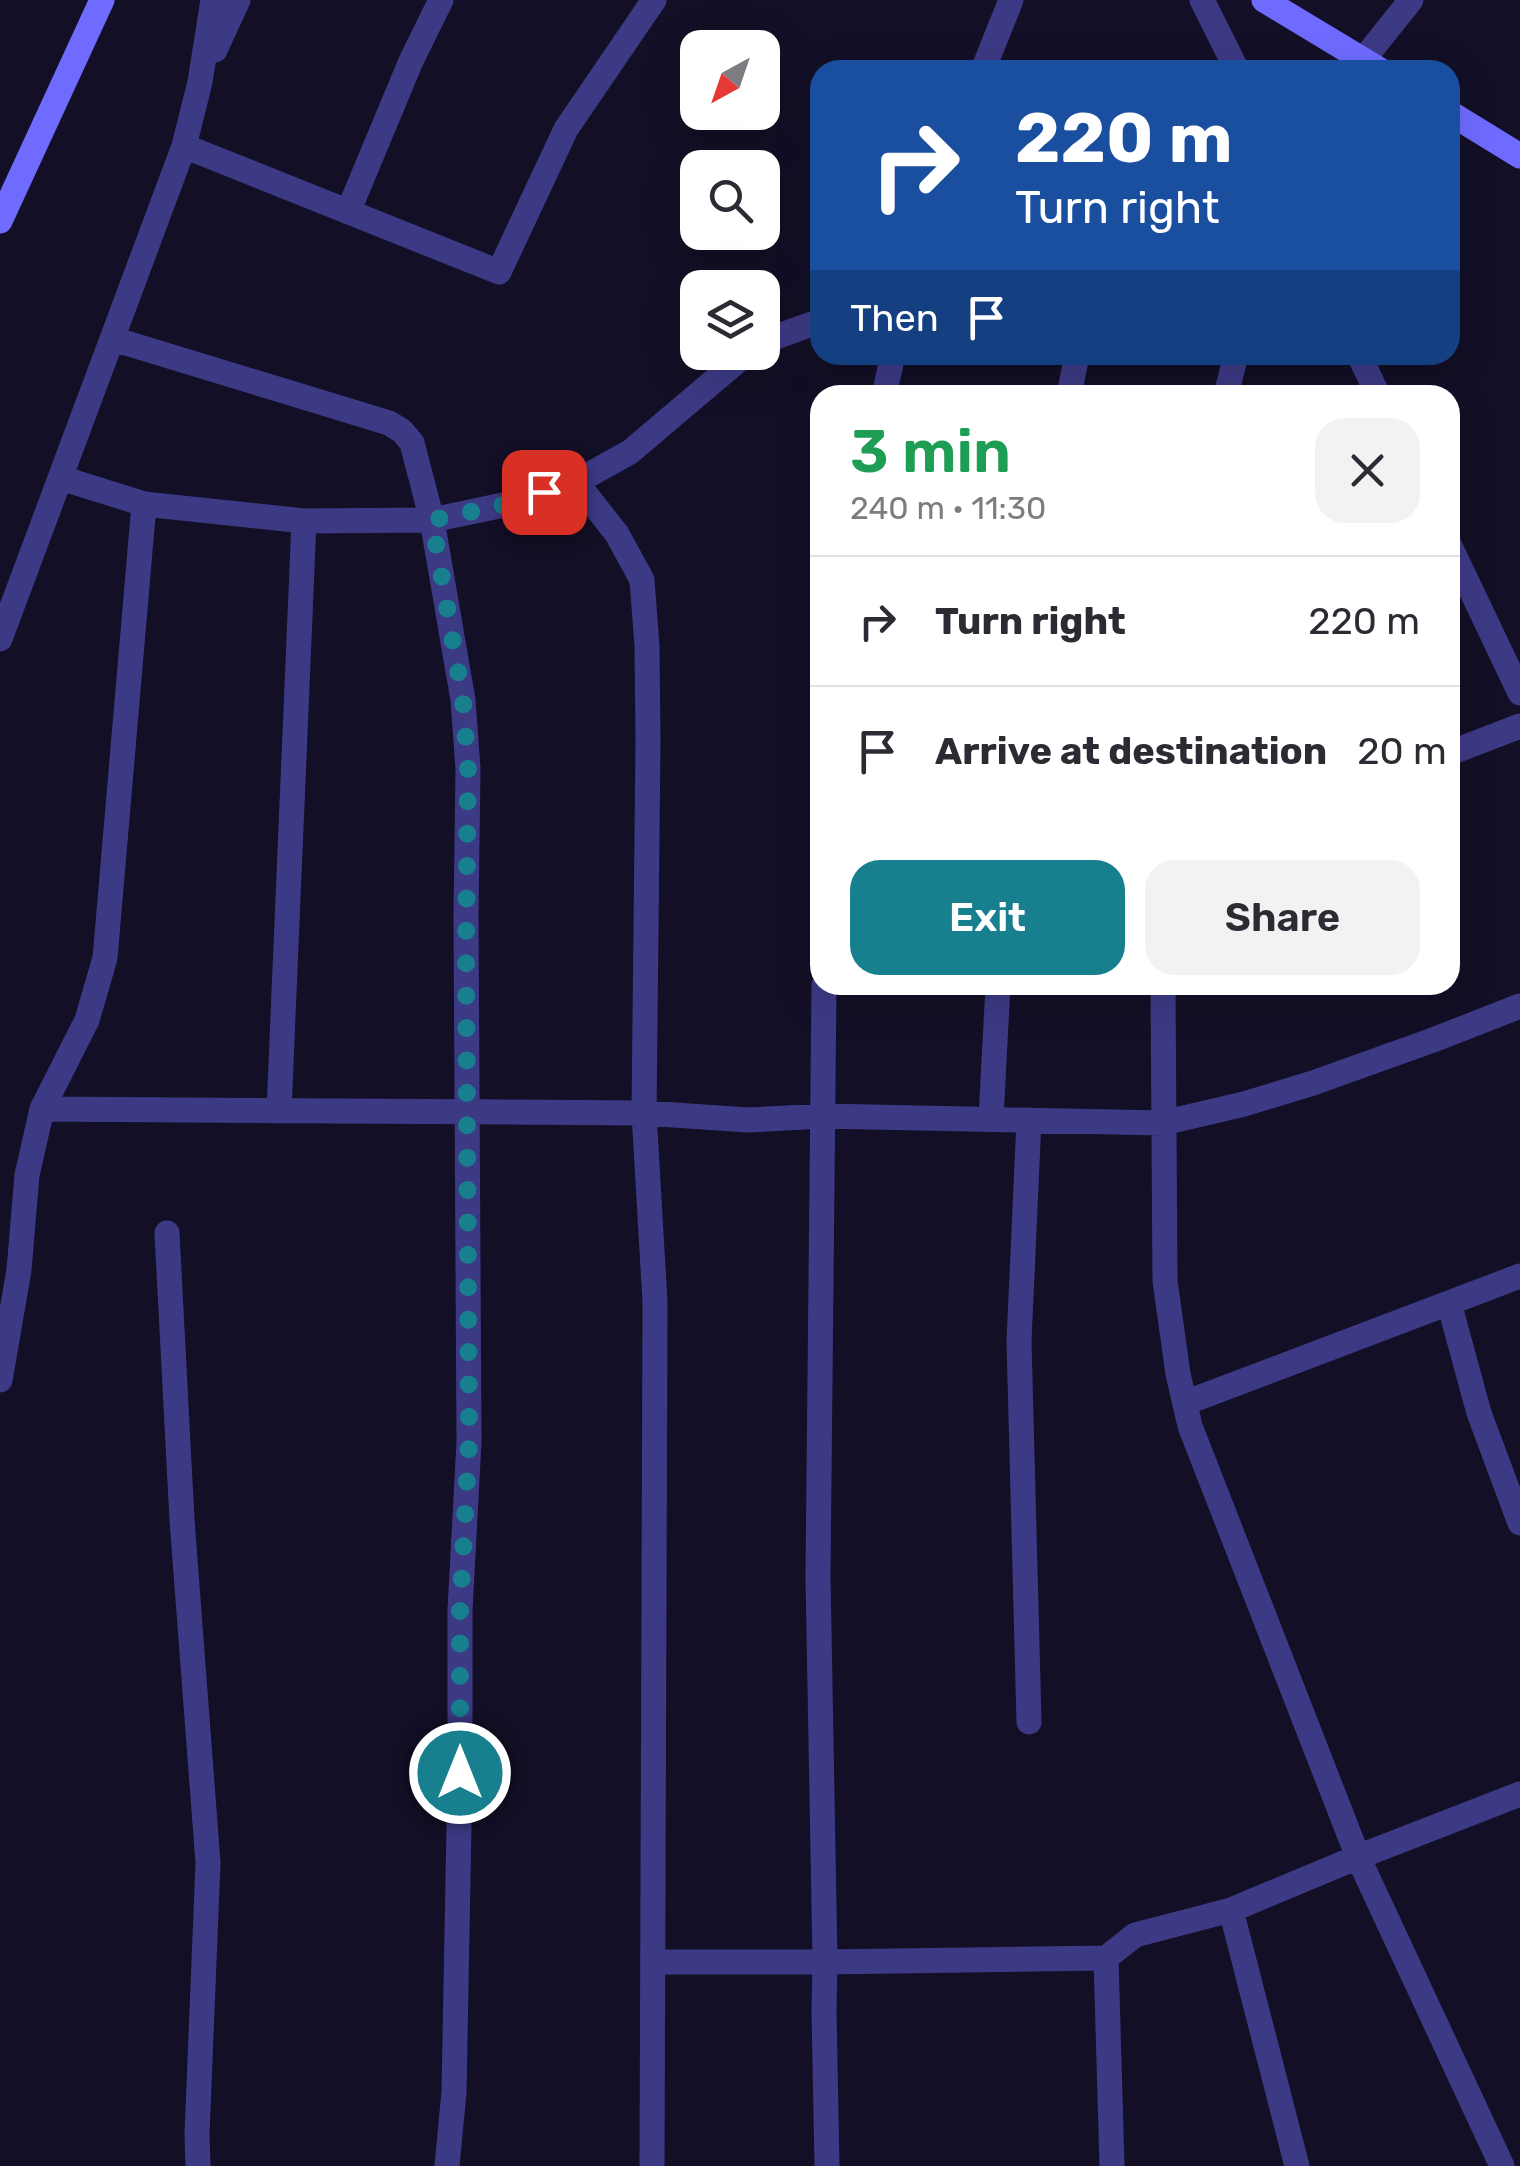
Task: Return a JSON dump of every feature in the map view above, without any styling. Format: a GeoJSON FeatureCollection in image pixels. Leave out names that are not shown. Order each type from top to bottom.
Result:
{"type":"FeatureCollection","features":[{"type":"Feature","properties":{"kind":"main road"},"geometry":{"type":"LineString","coordinates":[[0,222],[102,0]]}},
{"type":"Feature","properties":{"kind":"main road"},"geometry":{"type":"LineString","coordinates":[[1264,0],[1363,60]]}},
{"type":"Feature","properties":{"kind":"main road"},"geometry":{"type":"LineString","coordinates":[[1460,119],[1520,156]]}},
{"type":"Feature","properties":{"kind":"street"},"geometry":{"type":"LineString","coordinates":[[0,639],[184,146],[200,82],[213,0]]}},
{"type":"Feature","properties":{"kind":"street"},"geometry":{"type":"LineString","coordinates":[[200,82],[238,0]]}},
{"type":"Feature","properties":{"kind":"street"},"geometry":{"type":"LineString","coordinates":[[348,212],[411,60],[441,0]]}},
{"type":"Feature","properties":{"kind":"street"},"geometry":{"type":"LineString","coordinates":[[184,146],[500,272],[566,130],[654,0]]}},
{"type":"Feature","properties":{"kind":"street"},"geometry":{"type":"LineString","coordinates":[[986,60],[1011,0]]}},
{"type":"Feature","properties":{"kind":"street"},"geometry":{"type":"LineString","coordinates":[[1202,0],[1232,60]]}},
{"type":"Feature","properties":{"kind":"street"},"geometry":{"type":"LineString","coordinates":[[1374,60],[1411,0]]}},
{"type":"Feature","properties":{"kind":"street"},"geometry":{"type":"LineString","coordinates":[[780,335],[810,325]]}},
{"type":"Feature","properties":{"kind":"street"},"geometry":{"type":"LineString","coordinates":[[113,339],[389,423],[412,443],[432,520],[463,700],[466,752],[469,1442],[460,1610],[454,2092],[448,2166]]}},
{"type":"Feature","properties":{"kind":"street"},"geometry":{"type":"LineString","coordinates":[[61,478],[144,504],[304,521],[432,520],[512,503],[576,482],[630,452],[727,370]]}},
{"type":"Feature","properties":{"kind":"street"},"geometry":{"type":"LineString","coordinates":[[576,482],[616,534],[642,580],[647,646],[644,1113],[655,1302],[652,2166]]}},
{"type":"Feature","properties":{"kind":"street"},"geometry":{"type":"LineString","coordinates":[[0,1380],[18,1270],[27,1175],[42,1109],[87,1020],[105,958],[144,504]]}},
{"type":"Feature","properties":{"kind":"street"},"geometry":{"type":"LineString","coordinates":[[279,1110],[304,521]]}},
{"type":"Feature","properties":{"kind":"street"},"geometry":{"type":"LineString","coordinates":[[1460,567],[1520,693]]}},
{"type":"Feature","properties":{"kind":"street"},"geometry":{"type":"LineString","coordinates":[[1460,749],[1520,726]]}},
{"type":"Feature","properties":{"kind":"street"},"geometry":{"type":"LineString","coordinates":[[824,995],[818,1576],[827,2166]]}},
{"type":"Feature","properties":{"kind":"street"},"geometry":{"type":"LineString","coordinates":[[991,1119],[997,995]]}},
{"type":"Feature","properties":{"kind":"street"},"geometry":{"type":"LineString","coordinates":[[1163,995],[1165,1280],[1185,1403],[1199,1451],[1358,1857],[1502,2166]]}},
{"type":"Feature","properties":{"kind":"street"},"geometry":{"type":"LineString","coordinates":[[42,1109],[644,1113],[748,1120],[822,1116],[1163,1124],[1313,1082],[1520,1006]]}},
{"type":"Feature","properties":{"kind":"street"},"geometry":{"type":"LineString","coordinates":[[1029,1120],[1019,1341],[1029,1722]]}},
{"type":"Feature","properties":{"kind":"street"},"geometry":{"type":"LineString","coordinates":[[167,1234],[208,1862],[198,2166]]}},
{"type":"Feature","properties":{"kind":"street"},"geometry":{"type":"LineString","coordinates":[[1185,1403],[1520,1276]]}},
{"type":"Feature","properties":{"kind":"street"},"geometry":{"type":"LineString","coordinates":[[1449,1302],[1479,1413],[1520,1523]]}},
{"type":"Feature","properties":{"kind":"street"},"geometry":{"type":"LineString","coordinates":[[653,1962],[1106,1958],[1134,1935],[1231,1910],[1520,1794]]}},
{"type":"Feature","properties":{"kind":"street"},"geometry":{"type":"LineString","coordinates":[[1231,1910],[1297,2166]]}},
{"type":"Feature","properties":{"kind":"street"},"geometry":{"type":"LineString","coordinates":[[1106,1958],[1112,2166]]}},
{"type":"Feature","properties":{"kind":"route"},"geometry":{"type":"LineString","coordinates":[[460,1773],[460,1610],[469,1442],[468,769],[463,700],[432,520],[544,492]]}}]}
